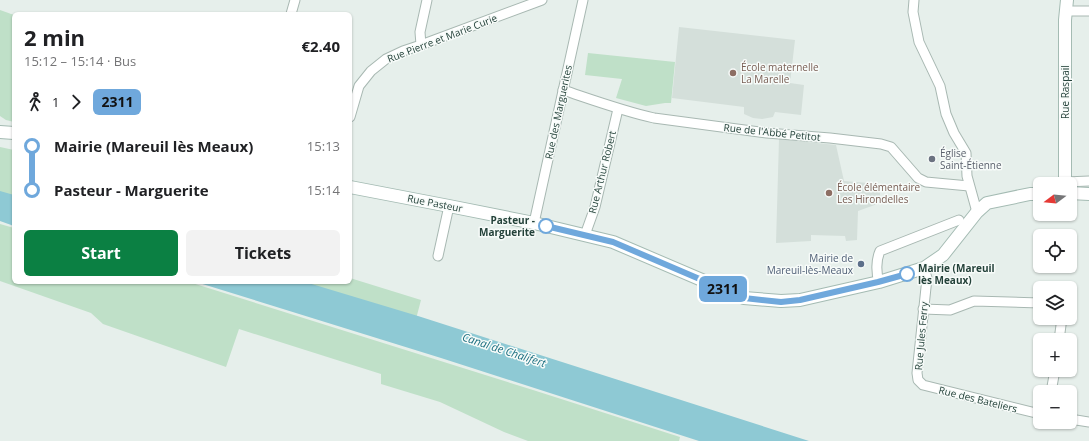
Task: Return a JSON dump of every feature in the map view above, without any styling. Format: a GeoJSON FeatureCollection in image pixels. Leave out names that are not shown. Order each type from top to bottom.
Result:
{"type":"FeatureCollection","features":[{"type":"Feature","properties":{"kind":"street"},"geometry":{"type":"LineString","coordinates":[[292,12],[295,0]]}},
{"type":"Feature","properties":{"kind":"street"},"geometry":{"type":"LineString","coordinates":[[421,45],[420,32],[427,0]]}},
{"type":"Feature","properties":{"kind":"street","name":"Rue Pierre et Marie Curie"},"geometry":{"type":"LineString","coordinates":[[353,98],[359,86],[370,71],[386,58],[542,0]]}},
{"type":"Feature","properties":{"kind":"street","name":"Rue des Marguerites"},"geometry":{"type":"LineString","coordinates":[[534,223],[583,0]]}},
{"type":"Feature","properties":{"kind":"street"},"geometry":{"type":"LineString","coordinates":[[914,0],[914,12],[919,42],[940,86],[946,114],[966,154],[967,176],[977,212],[987,204],[996,201],[1033,194]]}},
{"type":"Feature","properties":{"kind":"street"},"geometry":{"type":"LineString","coordinates":[[1066,5],[1089,12]]}},
{"type":"Feature","properties":{"kind":"street","name":"Rue Raspail"},"geometry":{"type":"LineString","coordinates":[[1066,5],[1067,177]]}},
{"type":"Feature","properties":{"kind":"street","name":"Rue de l'Abbé Petitot"},"geometry":{"type":"LineString","coordinates":[[563,90],[618,109],[672,121],[881,144],[891,147],[918,178],[926,182],[969,186]]}},
{"type":"Feature","properties":{"kind":"street","name":"Rue Arthur Robert"},"geometry":{"type":"LineString","coordinates":[[585,235],[594,207],[618,109]]}},
{"type":"Feature","properties":{"kind":"street"},"geometry":{"type":"LineString","coordinates":[[0,132],[12,133]]}},
{"type":"Feature","properties":{"kind":"street"},"geometry":{"type":"LineString","coordinates":[[1077,184],[1089,181]]}},
{"type":"Feature","properties":{"kind":"street","name":"Rue Pasteur"},"geometry":{"type":"LineString","coordinates":[[352,187],[534,223],[613,242],[744,298],[781,302],[800,300],[863,286],[924,268],[943,255],[977,212]]}},
{"type":"Feature","properties":{"kind":"street"},"geometry":{"type":"LineString","coordinates":[[1077,190],[1089,194]]}},
{"type":"Feature","properties":{"kind":"street"},"geometry":{"type":"LineString","coordinates":[[438,256],[449,206]]}},
{"type":"Feature","properties":{"kind":"street"},"geometry":{"type":"LineString","coordinates":[[878,282],[878,257],[880,251],[959,220]]}},
{"type":"Feature","properties":{"kind":"street","name":"Rue Jules Ferry"},"geometry":{"type":"LineString","coordinates":[[918,380],[917,372],[927,278],[924,268]]}},
{"type":"Feature","properties":{"kind":"street"},"geometry":{"type":"LineString","coordinates":[[924,309],[950,310],[974,301],[1033,303]]}},
{"type":"Feature","properties":{"kind":"street","name":"Rue des Bateliers"},"geometry":{"type":"LineString","coordinates":[[918,380],[923,385],[1033,412]]}},
{"type":"Feature","properties":{"kind":"street"},"geometry":{"type":"LineString","coordinates":[[1077,420],[1089,422]]}},
{"type":"Feature","properties":{"kind":"shaded area","name":"École maternelle La Marelle"},"geometry":{"type":"Polygon","coordinates":[[[679,27],[795,40],[790,83],[804,85],[801,115],[775,112],[773,117],[762,119],[753,118],[744,114],[744,107],[672,98],[679,27]]]}},
{"type":"Feature","properties":{"kind":"shaded area","name":"École élémentaire Les Hirondelles"},"geometry":{"type":"Polygon","coordinates":[[[779,139],[836,145],[844,181],[880,184],[880,203],[858,211],[857,240],[846,241],[845,236],[811,235],[811,241],[776,243],[779,139]]]}},
{"type":"Feature","properties":{"kind":"green space"},"geometry":{"type":"Polygon","coordinates":[[[0,10],[12,14],[12,122],[0,116],[0,10]]]}},
{"type":"Feature","properties":{"kind":"green space"},"geometry":{"type":"Polygon","coordinates":[[[588,53],[675,62],[671,103],[646,106],[616,98],[622,79],[585,75],[588,53]]]}},
{"type":"Feature","properties":{"kind":"green space"},"geometry":{"type":"Polygon","coordinates":[[[0,147],[12,150],[12,197],[0,194],[0,147]]]}},
{"type":"Feature","properties":{"kind":"green space"},"geometry":{"type":"Polygon","coordinates":[[[0,224],[12,227],[12,284],[195,284],[680,437],[679,441],[528,441],[504,432],[440,402],[381,384],[381,374],[239,329],[226,367],[103,324],[91,313],[0,281],[0,224]]]}},
{"type":"Feature","properties":{"kind":"green space"},"geometry":{"type":"Polygon","coordinates":[[[352,279],[421,300],[416,319],[300,284],[352,284],[352,279]]]}},
{"type":"Feature","properties":{"kind":"water"},"geometry":{"type":"Polygon","coordinates":[[[0,191],[12,194],[12,225],[0,221],[0,191]]]}},
{"type":"Feature","properties":{"kind":"water","name":"Canal de Chalifert"},"geometry":{"type":"Polygon","coordinates":[[[202,284],[312,284],[418,316],[809,441],[699,441],[441,358],[202,284]]]}},
{"type":"Feature","properties":{"kind":"bus line","name":"2311"},"geometry":{"type":"LineString","coordinates":[[546,226],[613,242],[744,298],[781,302],[800,300],[907,274]]}},
{"type":"Feature","properties":{"kind":"place","name":"École maternelle La Marelle"},"geometry":{"type":"Point","coordinates":[733,73]}},
{"type":"Feature","properties":{"kind":"place","name":"Église Saint-Étienne"},"geometry":{"type":"Point","coordinates":[932,159]}},
{"type":"Feature","properties":{"kind":"place","name":"École élémentaire Les Hirondelles"},"geometry":{"type":"Point","coordinates":[829,193]}},
{"type":"Feature","properties":{"kind":"place","name":"Pasteur - Marguerite"},"geometry":{"type":"Point","coordinates":[546,226]}},
{"type":"Feature","properties":{"kind":"place","name":"Mairie de Mareuil-lès-Meaux"},"geometry":{"type":"Point","coordinates":[861,264]}},
{"type":"Feature","properties":{"kind":"place","name":"Mairie (Mareuil lès Meaux)"},"geometry":{"type":"Point","coordinates":[907,274]}}]}
